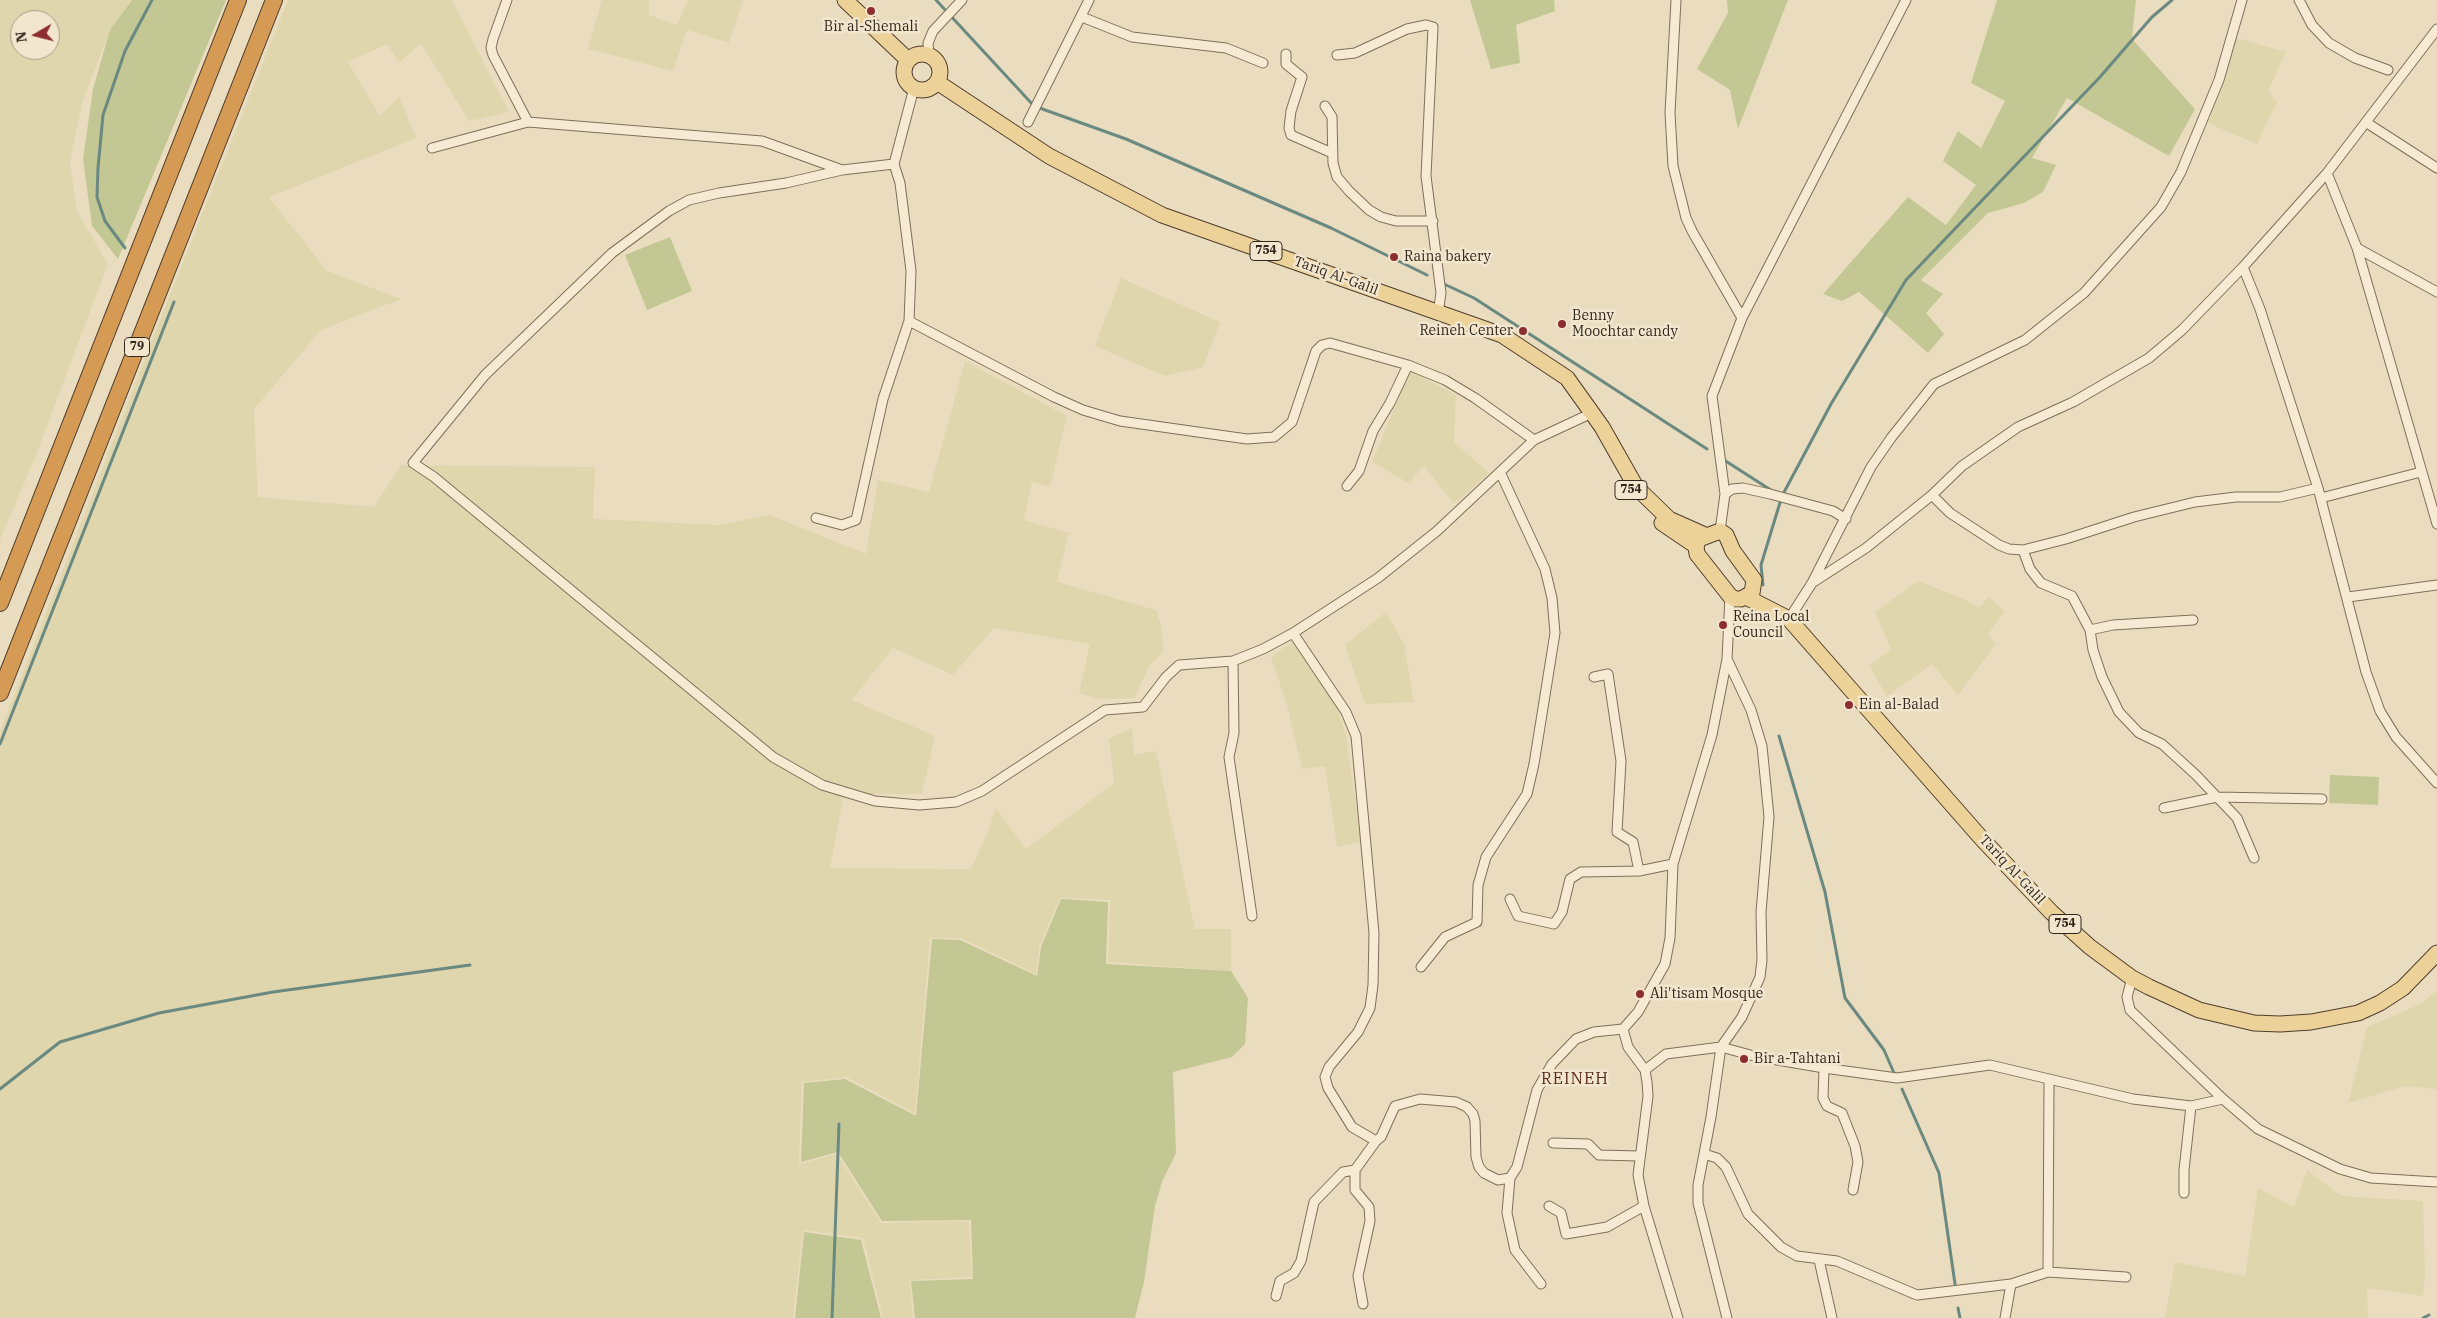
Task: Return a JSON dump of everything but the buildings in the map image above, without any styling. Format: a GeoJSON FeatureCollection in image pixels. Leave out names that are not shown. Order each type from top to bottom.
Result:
{"type":"FeatureCollection","features":[{"type":"Feature","properties":{"kind":"highway","name":"79"},"geometry":{"type":"LineString","coordinates":[[0,603],[238,0]]}},
{"type":"Feature","properties":{"kind":"highway","name":"79"},"geometry":{"type":"LineString","coordinates":[[0,694],[274,0]]}},
{"type":"Feature","properties":{"kind":"main road"},"geometry":{"type":"LineString","coordinates":[[845,0],[908,60]]}},
{"type":"Feature","properties":{"kind":"main road"},"geometry":{"type":"LineString","coordinates":[[920,54],[929,55],[936,60],[940,69],[937,82],[926,90],[914,88],[904,77],[904,68],[908,60],[920,54]]}},
{"type":"Feature","properties":{"kind":"main road","name":"Tariq Al-Galil"},"geometry":{"type":"LineString","coordinates":[[937,82],[1048,156],[1162,214],[1502,336],[1533,354],[1567,378],[1592,414],[1600,435],[1634,495],[1666,528],[1707,537],[1726,535],[1754,583],[1982,839],[2045,905],[2090,946],[2132,978],[2170,998],[2199,1010],[2254,1023],[2304,1023],[2336,1018],[2380,1003],[2403,988],[2437,953]]}},
{"type":"Feature","properties":{"kind":"main road"},"geometry":{"type":"LineString","coordinates":[[1707,537],[1702,563],[1715,575],[1730,596],[1735,599],[1746,597],[1752,593],[1754,583]]}},
{"type":"Feature","properties":{"kind":"main road","name":"Tariq Al-Galil"},"geometry":{"type":"LineString","coordinates":[[1746,597],[1785,616]]}},
{"type":"Feature","properties":{"kind":"street"},"geometry":{"type":"LineString","coordinates":[[508,0],[492,39],[493,56],[528,122]]}},
{"type":"Feature","properties":{"kind":"street"},"geometry":{"type":"LineString","coordinates":[[929,55],[928,43],[933,31],[962,0]]}},
{"type":"Feature","properties":{"kind":"street"},"geometry":{"type":"LineString","coordinates":[[1028,122],[1089,0]]}},
{"type":"Feature","properties":{"kind":"street"},"geometry":{"type":"LineString","coordinates":[[1676,0],[1670,113],[1673,166],[1686,218],[1742,318]]}},
{"type":"Feature","properties":{"kind":"street"},"geometry":{"type":"LineString","coordinates":[[1707,537],[1725,494],[1712,396],[1742,318],[1906,0]]}},
{"type":"Feature","properties":{"kind":"street"},"geometry":{"type":"LineString","coordinates":[[1785,616],[1812,583],[1871,467],[1891,438],[1934,384],[2025,340],[2084,293],[2161,208],[2181,172],[2219,80],[2242,0]]}},
{"type":"Feature","properties":{"kind":"street"},"geometry":{"type":"LineString","coordinates":[[2299,0],[2312,25],[2329,43],[2355,58],[2388,70]]}},
{"type":"Feature","properties":{"kind":"street"},"geometry":{"type":"LineString","coordinates":[[1082,17],[1132,37],[1226,48],[1263,63]]}},
{"type":"Feature","properties":{"kind":"street"},"geometry":{"type":"LineString","coordinates":[[1337,55],[1355,53],[1407,29],[1426,25],[1433,26],[1426,176],[1441,294],[1438,312]]}},
{"type":"Feature","properties":{"kind":"street"},"geometry":{"type":"LineString","coordinates":[[1812,583],[1866,548],[1932,495],[1962,466],[2018,427],[2073,402],[2149,358],[2182,330],[2243,267],[2327,173],[2437,29]]}},
{"type":"Feature","properties":{"kind":"street"},"geometry":{"type":"LineString","coordinates":[[1286,54],[1286,64],[1302,77],[1291,111],[1289,128],[1291,135],[1332,152]]}},
{"type":"Feature","properties":{"kind":"street"},"geometry":{"type":"LineString","coordinates":[[816,518],[842,525],[850,524],[856,520],[883,399],[909,321],[911,271],[900,182],[894,164],[914,88]]}},
{"type":"Feature","properties":{"kind":"street"},"geometry":{"type":"LineString","coordinates":[[1325,106],[1332,117],[1334,135],[1332,152],[1337,176],[1369,210],[1380,217],[1396,221],[1432,221]]}},
{"type":"Feature","properties":{"kind":"street"},"geometry":{"type":"LineString","coordinates":[[432,148],[528,122],[762,142],[842,170]]}},
{"type":"Feature","properties":{"kind":"street"},"geometry":{"type":"LineString","coordinates":[[2367,123],[2437,168]]}},
{"type":"Feature","properties":{"kind":"street"},"geometry":{"type":"LineString","coordinates":[[894,164],[842,170],[786,183],[689,200],[669,211],[612,253],[485,375],[413,463],[434,477],[774,756],[822,785],[875,801],[919,805],[956,802],[982,791],[1105,710],[1143,707],[1166,677],[1179,665],[1233,661],[1263,649],[1293,633],[1378,578],[1437,531],[1534,440],[1592,414]]}},
{"type":"Feature","properties":{"kind":"street"},"geometry":{"type":"LineString","coordinates":[[2327,173],[2357,248],[2437,524]]}},
{"type":"Feature","properties":{"kind":"street"},"geometry":{"type":"LineString","coordinates":[[2357,248],[2437,292]]}},
{"type":"Feature","properties":{"kind":"street"},"geometry":{"type":"LineString","coordinates":[[2243,267],[2260,308],[2318,488],[2348,597],[2366,672],[2380,711],[2396,737],[2437,783]]}},
{"type":"Feature","properties":{"kind":"street"},"geometry":{"type":"LineString","coordinates":[[909,321],[1083,410],[1120,420],[1247,439],[1274,437],[1287,428],[1295,414],[1316,351],[1322,345],[1330,343],[1339,344],[1408,365],[1445,380],[1475,398],[1534,440]]}},
{"type":"Feature","properties":{"kind":"street"},"geometry":{"type":"LineString","coordinates":[[1347,486],[1359,471],[1373,431],[1390,403],[1408,365]]}},
{"type":"Feature","properties":{"kind":"street"},"geometry":{"type":"LineString","coordinates":[[1421,967],[1445,937],[1477,922],[1478,885],[1486,857],[1527,794],[1555,633],[1552,598],[1545,569],[1500,472]]}},
{"type":"Feature","properties":{"kind":"street"},"geometry":{"type":"LineString","coordinates":[[2321,498],[2421,472]]}},
{"type":"Feature","properties":{"kind":"street"},"geometry":{"type":"LineString","coordinates":[[1725,494],[1732,489],[1742,488],[1833,511],[1846,519]]}},
{"type":"Feature","properties":{"kind":"street"},"geometry":{"type":"LineString","coordinates":[[1932,495],[1950,513],[1999,545],[2009,549],[2023,550],[2066,539],[2134,517],[2195,502],[2236,497],[2280,497],[2318,488]]}},
{"type":"Feature","properties":{"kind":"street"},"geometry":{"type":"LineString","coordinates":[[2023,550],[2030,569],[2041,583],[2072,596],[2090,630],[2093,650],[2102,677],[2120,712],[2139,733],[2162,744],[2237,818],[2254,858]]}},
{"type":"Feature","properties":{"kind":"street"},"geometry":{"type":"LineString","coordinates":[[2348,597],[2437,585]]}},
{"type":"Feature","properties":{"kind":"street"},"geometry":{"type":"LineString","coordinates":[[1541,1284],[1515,1250],[1507,1213],[1510,1178],[1517,1168],[1538,1090],[1552,1064],[1576,1039],[1594,1032],[1623,1029],[1638,1012],[1665,964],[1670,938],[1673,864],[1712,735],[1727,659],[1730,596]]}},
{"type":"Feature","properties":{"kind":"street"},"geometry":{"type":"LineString","coordinates":[[2090,630],[2114,625],[2193,620]]}},
{"type":"Feature","properties":{"kind":"street"},"geometry":{"type":"LineString","coordinates":[[1293,633],[1346,712],[1356,736],[1374,932],[1373,985],[1370,1008],[1358,1032],[1329,1066],[1325,1077],[1328,1088],[1352,1127],[1376,1141]]}},
{"type":"Feature","properties":{"kind":"street"},"geometry":{"type":"LineString","coordinates":[[1727,659],[1751,710],[1762,746],[1770,817],[1761,912],[1762,960],[1760,978],[1742,1017],[1721,1047],[1698,1185],[1698,1203],[1727,1318]]}},
{"type":"Feature","properties":{"kind":"street"},"geometry":{"type":"LineString","coordinates":[[1233,661],[1234,733],[1229,757],[1252,916]]}},
{"type":"Feature","properties":{"kind":"street"},"geometry":{"type":"LineString","coordinates":[[1594,677],[1608,674],[1621,761],[1617,832],[1633,842],[1639,871]]}},
{"type":"Feature","properties":{"kind":"street"},"geometry":{"type":"LineString","coordinates":[[2164,808],[2217,797],[2322,799]]}},
{"type":"Feature","properties":{"kind":"street"},"geometry":{"type":"LineString","coordinates":[[1510,899],[1518,916],[1554,924],[1562,912],[1570,880],[1581,872],[1639,871],[1673,864]]}},
{"type":"Feature","properties":{"kind":"street"},"geometry":{"type":"LineString","coordinates":[[2132,978],[2127,997],[2130,1010],[2258,1130],[2340,1169],[2371,1178],[2437,1182]]}},
{"type":"Feature","properties":{"kind":"street"},"geometry":{"type":"LineString","coordinates":[[1623,1029],[1628,1047],[1645,1070],[1648,1096],[1638,1175],[1644,1206],[1678,1318]]}},
{"type":"Feature","properties":{"kind":"street"},"geometry":{"type":"LineString","coordinates":[[1645,1070],[1666,1054],[1721,1047],[1754,1056],[1897,1078],[1990,1066],[2133,1099],[2191,1106],[2223,1099]]}},
{"type":"Feature","properties":{"kind":"street"},"geometry":{"type":"LineString","coordinates":[[1824,1068],[1823,1098],[1827,1106],[1842,1113],[1858,1162],[1853,1190]]}},
{"type":"Feature","properties":{"kind":"street"},"geometry":{"type":"LineString","coordinates":[[2048,1272],[2049,1081]]}},
{"type":"Feature","properties":{"kind":"street"},"geometry":{"type":"LineString","coordinates":[[1363,1304],[1358,1276],[1370,1221],[1369,1207],[1355,1190],[1355,1170],[1376,1141],[1382,1137],[1394,1106],[1420,1099],[1456,1102],[1467,1107],[1473,1114],[1476,1157],[1479,1167],[1484,1173],[1498,1180],[1510,1178]]}},
{"type":"Feature","properties":{"kind":"street"},"geometry":{"type":"LineString","coordinates":[[2184,1193],[2184,1170],[2191,1106]]}},
{"type":"Feature","properties":{"kind":"street"},"geometry":{"type":"LineString","coordinates":[[1553,1143],[1588,1144],[1599,1155],[1639,1156]]}},
{"type":"Feature","properties":{"kind":"street"},"geometry":{"type":"LineString","coordinates":[[1704,1154],[1717,1158],[1726,1167],[1748,1214],[1781,1247],[1797,1256],[1837,1261],[1917,1295],[2011,1284],[2048,1272],[2126,1277]]}},
{"type":"Feature","properties":{"kind":"street"},"geometry":{"type":"LineString","coordinates":[[1276,1296],[1280,1282],[1294,1273],[1301,1261],[1314,1202],[1343,1172],[1355,1170]]}},
{"type":"Feature","properties":{"kind":"street"},"geometry":{"type":"LineString","coordinates":[[1549,1206],[1561,1213],[1566,1234],[1607,1227],[1644,1206]]}},
{"type":"Feature","properties":{"kind":"street"},"geometry":{"type":"LineString","coordinates":[[1819,1260],[1832,1318]]}},
{"type":"Feature","properties":{"kind":"street"},"geometry":{"type":"LineString","coordinates":[[2005,1318],[2011,1284]]}},
{"type":"Feature","properties":{"kind":"shaded area"},"geometry":{"type":"Polygon","coordinates":[[[0,0],[132,0],[110,30],[82,104],[70,162],[77,211],[108,264],[35,458],[0,540],[0,0]]]}},
{"type":"Feature","properties":{"kind":"shaded area"},"geometry":{"type":"Polygon","coordinates":[[[288,0],[452,0],[509,112],[469,121],[421,43],[399,63],[387,44],[348,62],[380,116],[399,97],[416,138],[269,197],[327,271],[401,299],[321,330],[254,409],[258,497],[374,507],[401,465],[595,467],[593,519],[719,525],[769,515],[866,554],[878,480],[929,492],[965,361],[1067,416],[1050,487],[1032,482],[1024,520],[1069,533],[1057,582],[1156,610],[1161,626],[1164,651],[1149,666],[1135,698],[1100,699],[1079,693],[1090,644],[994,628],[953,675],[893,648],[852,700],[935,736],[922,794],[844,794],[830,868],[971,869],[987,834],[996,808],[1026,849],[1114,783],[1109,739],[1132,728],[1134,755],[1156,751],[1195,929],[1231,929],[1231,971],[1108,962],[1110,900],[1060,898],[1039,947],[1036,974],[961,938],[930,938],[915,1113],[846,1077],[802,1082],[799,1164],[837,1154],[881,1223],[969,1221],[972,1277],[910,1280],[913,1318],[883,1318],[863,1238],[803,1230],[793,1318],[0,1318],[0,732],[167,302],[288,0]]]}},
{"type":"Feature","properties":{"kind":"shaded area"},"geometry":{"type":"Polygon","coordinates":[[[602,0],[649,0],[649,15],[677,25],[688,0],[743,0],[729,43],[687,30],[673,71],[588,49],[602,0]]]}},
{"type":"Feature","properties":{"kind":"shaded area"},"geometry":{"type":"Polygon","coordinates":[[[2236,38],[2286,52],[2268,91],[2277,102],[2257,144],[2208,123],[2224,84],[2236,38]]]}},
{"type":"Feature","properties":{"kind":"shaded area"},"geometry":{"type":"Polygon","coordinates":[[[1121,278],[1220,322],[1203,367],[1165,376],[1095,346],[1121,278]]]}},
{"type":"Feature","properties":{"kind":"shaded area"},"geometry":{"type":"Polygon","coordinates":[[[1410,371],[1456,395],[1454,442],[1489,473],[1454,504],[1424,466],[1409,483],[1372,462],[1410,371]]]}},
{"type":"Feature","properties":{"kind":"shaded area"},"geometry":{"type":"Polygon","coordinates":[[[1918,581],[1964,599],[1979,608],[1989,597],[2005,611],[1988,634],[1996,644],[1958,695],[1932,664],[1887,696],[1869,666],[1891,649],[1875,612],[1918,581]]]}},
{"type":"Feature","properties":{"kind":"shaded area"},"geometry":{"type":"Polygon","coordinates":[[[1386,612],[1404,644],[1414,702],[1365,704],[1345,645],[1386,612]]]}},
{"type":"Feature","properties":{"kind":"shaded area"},"geometry":{"type":"Polygon","coordinates":[[[1292,642],[1337,707],[1346,735],[1361,842],[1337,847],[1325,766],[1302,769],[1287,705],[1271,657],[1292,642]]]}},
{"type":"Feature","properties":{"kind":"shaded area"},"geometry":{"type":"Polygon","coordinates":[[[2437,990],[2437,1089],[2405,1086],[2348,1103],[2367,1027],[2421,1004],[2437,990]]]}},
{"type":"Feature","properties":{"kind":"shaded area"},"geometry":{"type":"Polygon","coordinates":[[[2307,1170],[2341,1196],[2423,1201],[2425,1275],[2423,1296],[2367,1288],[2368,1318],[2165,1318],[2175,1262],[2245,1276],[2258,1188],[2294,1207],[2307,1170]]]}},
{"type":"Feature","properties":{"kind":"green space"},"geometry":{"type":"Polygon","coordinates":[[[132,0],[226,0],[118,259],[92,226],[83,159],[93,89],[110,30],[132,0]]]}},
{"type":"Feature","properties":{"kind":"green space"},"geometry":{"type":"Polygon","coordinates":[[[1470,0],[1554,0],[1555,11],[1516,25],[1520,63],[1491,69],[1470,0]]]}},
{"type":"Feature","properties":{"kind":"green space"},"geometry":{"type":"Polygon","coordinates":[[[1727,0],[1788,0],[1738,129],[1730,90],[1697,69],[1728,13],[1727,0]]]}},
{"type":"Feature","properties":{"kind":"green space"},"geometry":{"type":"Polygon","coordinates":[[[1997,0],[2136,0],[2132,39],[2195,109],[2169,156],[2067,98],[2032,158],[2056,165],[2043,192],[2024,203],[1988,213],[1921,280],[1943,294],[1926,313],[1944,334],[1928,353],[1859,292],[1842,301],[1823,294],[1908,197],[1946,225],[1976,185],[1943,161],[1958,131],[1981,148],[2005,101],[1971,83],[1997,0]]]}},
{"type":"Feature","properties":{"kind":"green space"},"geometry":{"type":"Polygon","coordinates":[[[670,237],[692,291],[647,310],[625,255],[670,237]]]}},
{"type":"Feature","properties":{"kind":"green space"},"geometry":{"type":"Polygon","coordinates":[[[2330,775],[2379,777],[2378,805],[2329,803],[2330,775]]]}},
{"type":"Feature","properties":{"kind":"green space"},"geometry":{"type":"Polygon","coordinates":[[[1061,899],[1108,902],[1106,964],[1231,971],[1248,998],[1245,1044],[1232,1057],[1173,1072],[1176,1153],[1162,1182],[1155,1206],[1144,1282],[1135,1318],[915,1318],[911,1281],[973,1279],[971,1220],[882,1221],[838,1152],[801,1162],[804,1083],[845,1079],[916,1116],[932,939],[960,940],[1037,976],[1041,947],[1061,899]]]}},
{"type":"Feature","properties":{"kind":"green space"},"geometry":{"type":"Polygon","coordinates":[[[804,1232],[861,1240],[881,1318],[795,1318],[804,1232]]]}},
{"type":"Feature","properties":{"kind":"waterway"},"geometry":{"type":"LineString","coordinates":[[125,248],[105,221],[97,197],[103,115],[125,51],[152,0]]}},
{"type":"Feature","properties":{"kind":"waterway"},"geometry":{"type":"LineString","coordinates":[[936,0],[1034,106],[1126,139],[1331,228],[1427,275]]}},
{"type":"Feature","properties":{"kind":"waterway"},"geometry":{"type":"LineString","coordinates":[[1763,585],[1761,565],[1782,496],[1831,404],[1906,280],[2100,77],[2152,17],[2172,0]]}},
{"type":"Feature","properties":{"kind":"waterway"},"geometry":{"type":"LineString","coordinates":[[1444,284],[1474,298],[1707,449]]}},
{"type":"Feature","properties":{"kind":"waterway"},"geometry":{"type":"LineString","coordinates":[[0,744],[174,302]]}},
{"type":"Feature","properties":{"kind":"waterway"},"geometry":{"type":"LineString","coordinates":[[1724,460],[1774,492]]}},
{"type":"Feature","properties":{"kind":"waterway"},"geometry":{"type":"LineString","coordinates":[[1779,736],[1825,892],[1845,998],[1884,1050],[1894,1073]]}},
{"type":"Feature","properties":{"kind":"waterway"},"geometry":{"type":"LineString","coordinates":[[0,1089],[60,1042],[159,1013],[273,992],[470,965]]}},
{"type":"Feature","properties":{"kind":"waterway"},"geometry":{"type":"LineString","coordinates":[[1902,1089],[1939,1173],[1955,1284]]}},
{"type":"Feature","properties":{"kind":"waterway"},"geometry":{"type":"LineString","coordinates":[[832,1318],[839,1124]]}},
{"type":"Feature","properties":{"kind":"waterway"},"geometry":{"type":"LineString","coordinates":[[1958,1308],[1960,1318]]}},
{"type":"Feature","properties":{"kind":"waterway"},"geometry":{"type":"LineString","coordinates":[[2423,1318],[2429,1315]]}},
{"type":"Feature","properties":{"kind":"place","name":"Bir al-Shemali"},"geometry":{"type":"Point","coordinates":[871,11]}},
{"type":"Feature","properties":{"kind":"place","name":"Raina bakery"},"geometry":{"type":"Point","coordinates":[1394,257]}},
{"type":"Feature","properties":{"kind":"place","name":"Benny Moochtar candy"},"geometry":{"type":"Point","coordinates":[1562,324]}},
{"type":"Feature","properties":{"kind":"place","name":"Reineh Center"},"geometry":{"type":"Point","coordinates":[1523,331]}},
{"type":"Feature","properties":{"kind":"place","name":"Reina Local Council"},"geometry":{"type":"Point","coordinates":[1723,625]}},
{"type":"Feature","properties":{"kind":"place","name":"Ein al-Balad"},"geometry":{"type":"Point","coordinates":[1849,705]}},
{"type":"Feature","properties":{"kind":"place","name":"Ali'tisam Mosque"},"geometry":{"type":"Point","coordinates":[1640,994]}},
{"type":"Feature","properties":{"kind":"place","name":"Bir a-Tahtani"},"geometry":{"type":"Point","coordinates":[1744,1059]}},
{"type":"Feature","properties":{"kind":"district","name":"REINEH"},"geometry":{"type":"Point","coordinates":[1575,1079]}}]}
